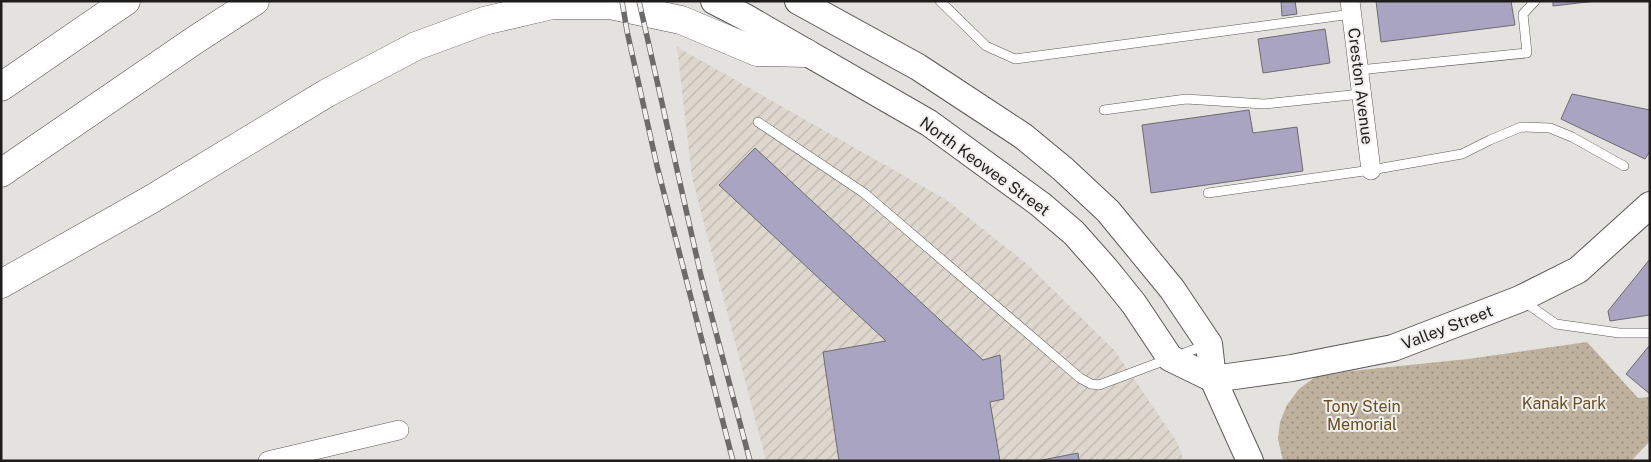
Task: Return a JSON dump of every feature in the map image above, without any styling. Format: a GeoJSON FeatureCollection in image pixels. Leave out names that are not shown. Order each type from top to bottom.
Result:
{"type":"FeatureCollection","features":[{"type":"Feature","properties":{"kind":"highway"},"geometry":{"type":"LineString","coordinates":[[1,87],[126,1]]}},
{"type":"Feature","properties":{"kind":"highway"},"geometry":{"type":"LineString","coordinates":[[1,173],[255,1]]}},
{"type":"Feature","properties":{"kind":"highway"},"geometry":{"type":"LineString","coordinates":[[1,284],[150,200],[335,89],[416,46],[484,21],[552,5],[610,5],[680,20],[758,52],[806,52]]}},
{"type":"Feature","properties":{"kind":"main road","name":"North Keowee Street"},"geometry":{"type":"LineString","coordinates":[[714,1],[929,123],[1046,210],[1074,234],[1105,268],[1134,304],[1170,358]]}},
{"type":"Feature","properties":{"kind":"main road"},"geometry":{"type":"LineString","coordinates":[[798,1],[918,67],[1022,136],[1063,169],[1108,211],[1172,289],[1209,344],[1213,379],[1250,461]]}},
{"type":"Feature","properties":{"kind":"main road","name":"Valley Street"},"geometry":{"type":"LineString","coordinates":[[1213,379],[1292,368],[1393,348],[1520,299],[1578,270],[1650,205]]}},
{"type":"Feature","properties":{"kind":"main road"},"geometry":{"type":"LineString","coordinates":[[1170,358],[1213,379]]}},
{"type":"Feature","properties":{"kind":"street","name":"Creston Avenue"},"geometry":{"type":"LineString","coordinates":[[1351,8],[1371,170]]}},
{"type":"Feature","properties":{"kind":"street"},"geometry":{"type":"LineString","coordinates":[[268,461],[399,430]]}},
{"type":"Feature","properties":{"kind":"lane"},"geometry":{"type":"LineString","coordinates":[[940,1],[986,46],[1015,59],[1351,8]]}},
{"type":"Feature","properties":{"kind":"lane"},"geometry":{"type":"LineString","coordinates":[[1359,70],[1526,53],[1523,14],[1535,1]]}},
{"type":"Feature","properties":{"kind":"lane"},"geometry":{"type":"LineString","coordinates":[[1104,110],[1186,98],[1264,104],[1362,94]]}},
{"type":"Feature","properties":{"kind":"lane"},"geometry":{"type":"LineString","coordinates":[[758,122],[864,193],[1080,378],[1091,384],[1099,385],[1209,344]]}},
{"type":"Feature","properties":{"kind":"lane"},"geometry":{"type":"LineString","coordinates":[[1208,193],[1371,170],[1462,154],[1521,127],[1550,128],[1572,137],[1624,166]]}},
{"type":"Feature","properties":{"kind":"lane"},"geometry":{"type":"LineString","coordinates":[[1520,299],[1556,324],[1619,333],[1650,333]]}},
{"type":"Feature","properties":{"kind":"shaded area"},"geometry":{"type":"Polygon","coordinates":[[[677,47],[945,199],[1027,264],[1115,351],[1177,442],[1184,461],[766,461],[692,177],[677,47]]]}},
{"type":"Feature","properties":{"kind":"green space","name":"Kanak Park"},"geometry":{"type":"Polygon","coordinates":[[[1587,342],[1638,398],[1650,397],[1650,441],[1631,461],[1283,461],[1278,439],[1280,422],[1287,405],[1299,389],[1315,377],[1351,371],[1468,359],[1587,342]]]}},
{"type":"Feature","properties":{"kind":"building"},"geometry":{"type":"Polygon","coordinates":[[[1281,1],[1295,1],[1297,14],[1282,16],[1281,1]]]}},
{"type":"Feature","properties":{"kind":"building"},"geometry":{"type":"Polygon","coordinates":[[[1376,1],[1511,1],[1515,25],[1381,42],[1376,1]]]}},
{"type":"Feature","properties":{"kind":"building"},"geometry":{"type":"Polygon","coordinates":[[[1553,1],[1596,1],[1553,6],[1553,1]]]}},
{"type":"Feature","properties":{"kind":"building"},"geometry":{"type":"Polygon","coordinates":[[[1325,29],[1330,63],[1263,73],[1258,39],[1325,29]]]}},
{"type":"Feature","properties":{"kind":"building"},"geometry":{"type":"Polygon","coordinates":[[[1572,94],[1650,110],[1650,151],[1645,159],[1561,119],[1572,94]]]}},
{"type":"Feature","properties":{"kind":"building"},"geometry":{"type":"Polygon","coordinates":[[[1249,110],[1253,133],[1297,127],[1303,171],[1151,193],[1142,125],[1249,110]]]}},
{"type":"Feature","properties":{"kind":"building"},"geometry":{"type":"Polygon","coordinates":[[[755,148],[983,360],[1000,355],[1004,399],[990,402],[1000,461],[839,461],[823,352],[886,341],[719,185],[755,148]]]}},
{"type":"Feature","properties":{"kind":"building"},"geometry":{"type":"Polygon","coordinates":[[[1650,259],[1650,315],[1610,321],[1608,311],[1650,259]]]}},
{"type":"Feature","properties":{"kind":"building"},"geometry":{"type":"Polygon","coordinates":[[[1650,347],[1650,394],[1626,374],[1650,347]]]}},
{"type":"Feature","properties":{"kind":"building"},"geometry":{"type":"Polygon","coordinates":[[[1078,453],[1079,461],[1037,461],[1078,453]]]}},
{"type":"Feature","properties":{"kind":"railway"},"geometry":{"type":"LineString","coordinates":[[622,1],[657,166],[733,461]]}},
{"type":"Feature","properties":{"kind":"railway"},"geometry":{"type":"LineString","coordinates":[[639,1],[701,276],[750,461]]}},
{"type":"Feature","properties":{"kind":"park label","name":"Tony Stein Memorial"},"geometry":{"type":"Point","coordinates":[1362,415]}}]}
